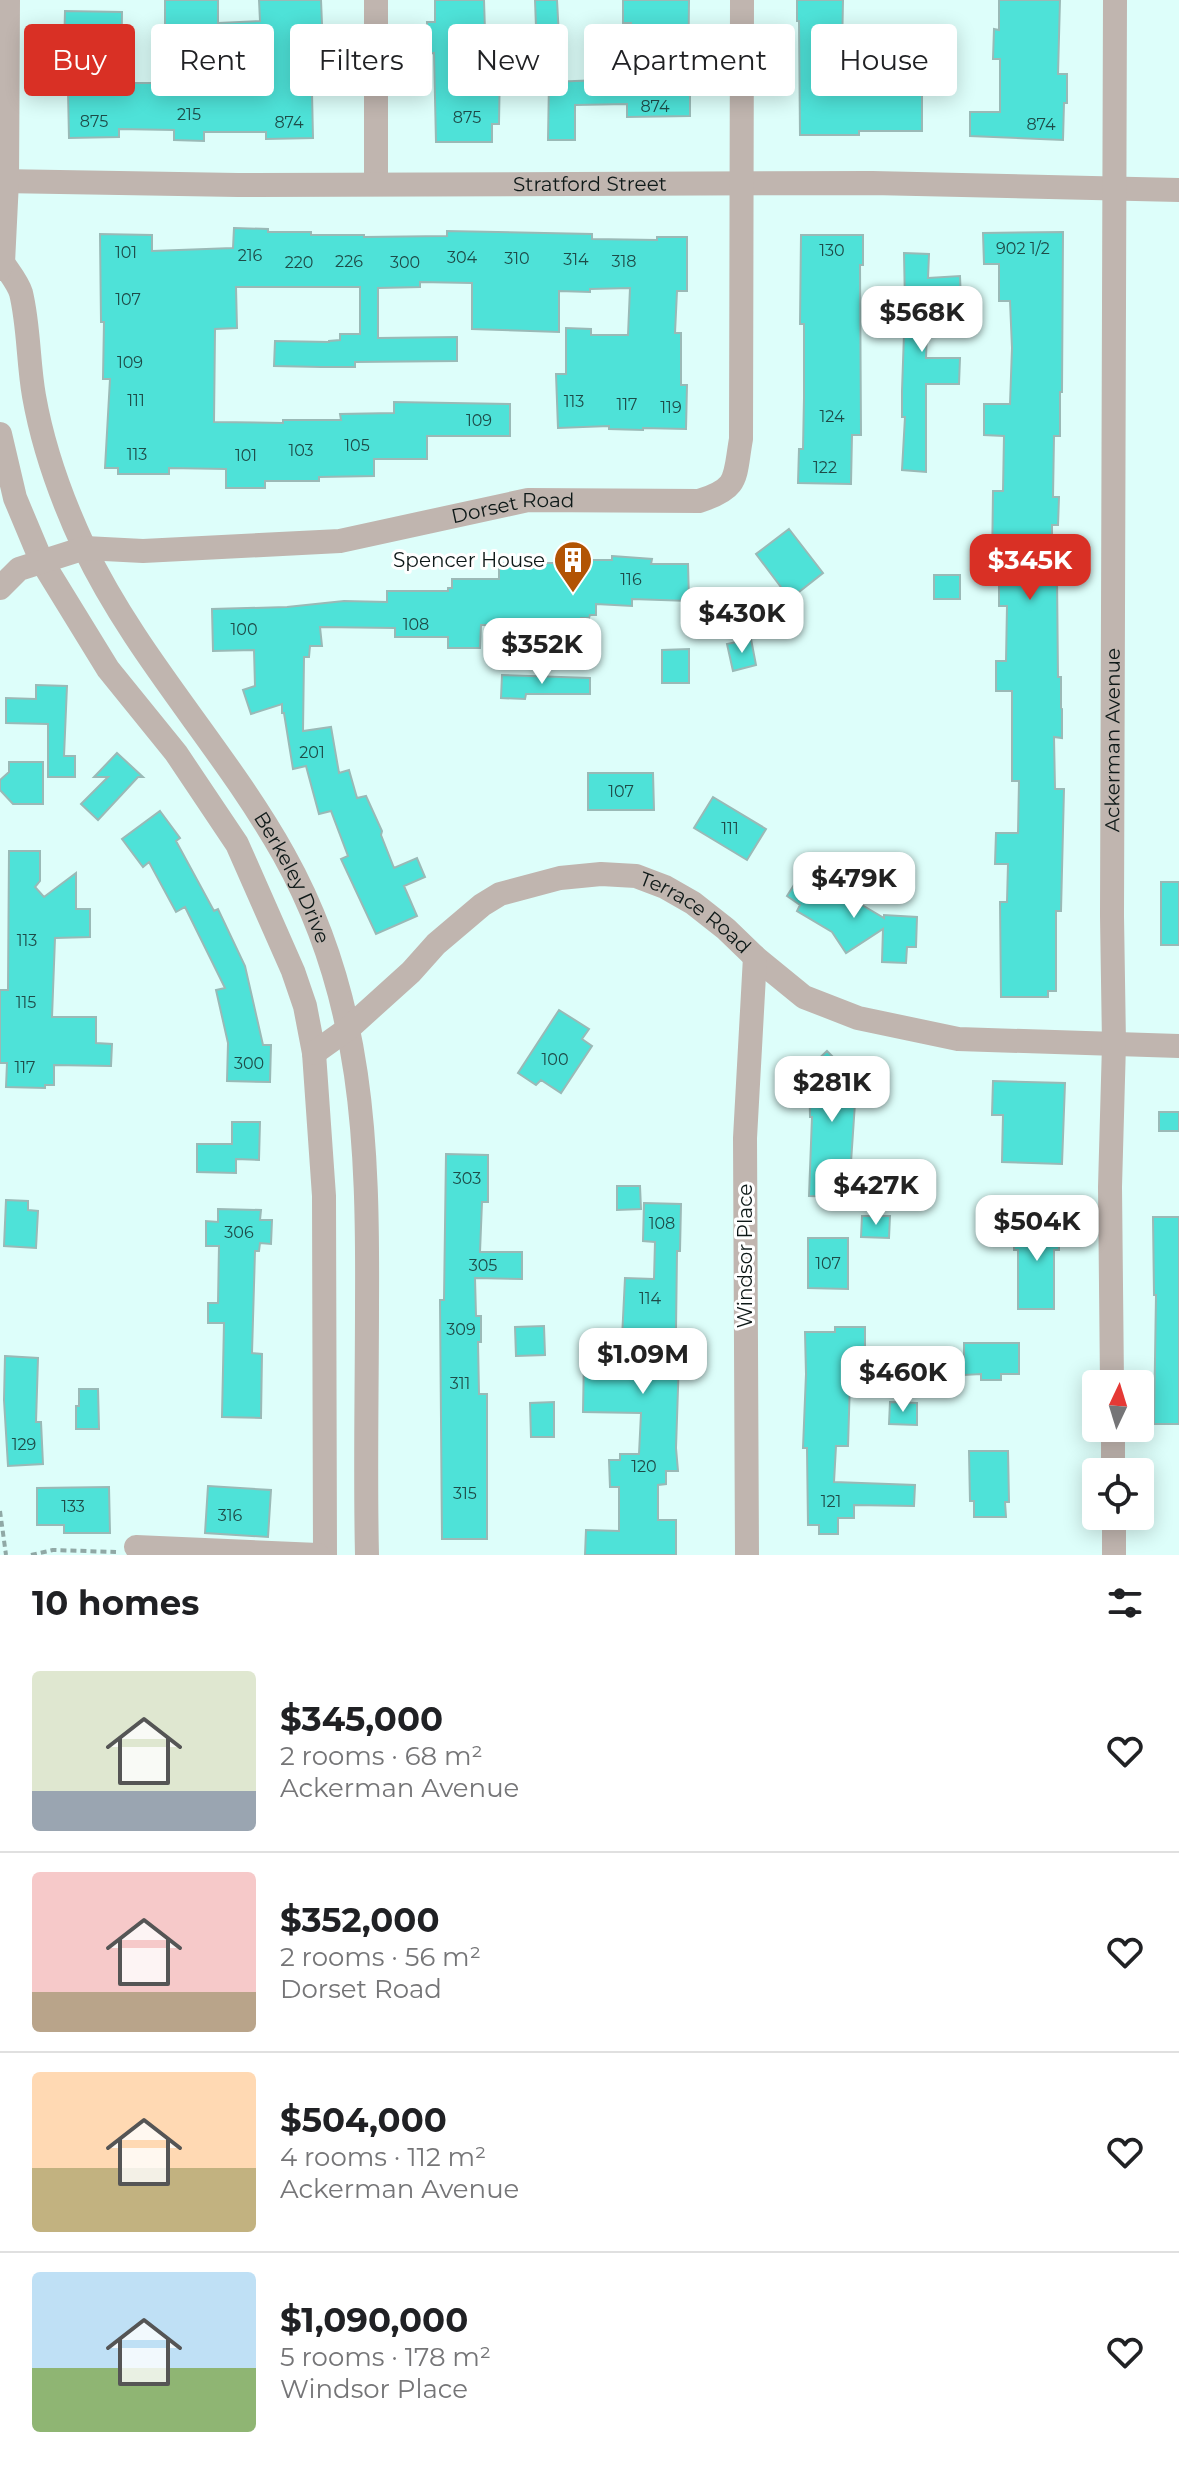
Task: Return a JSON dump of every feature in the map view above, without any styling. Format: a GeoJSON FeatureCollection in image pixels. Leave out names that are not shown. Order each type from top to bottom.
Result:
{"type":"FeatureCollection","features":[{"type":"Feature","properties":{"kind":"street","name":"Berkeley Drive"},"geometry":{"type":"LineString","coordinates":[[8,0],[2,266],[20,290],[34,396],[45,443],[85,548],[126,621],[240,783],[285,856],[325,942],[343,1001],[362,1109],[368,1214],[367,1555]]}},
{"type":"Feature","properties":{"kind":"street"},"geometry":{"type":"LineString","coordinates":[[376,0],[376,184]]}},
{"type":"Feature","properties":{"kind":"street","name":"Dorset Road"},"geometry":{"type":"LineString","coordinates":[[0,588],[19,569],[85,548],[143,551],[340,541],[528,500],[699,501],[721,494],[734,481],[741,439],[742,0]]}},
{"type":"Feature","properties":{"kind":"street","name":"Ackerman Avenue"},"geometry":{"type":"LineString","coordinates":[[1112,1370],[1115,0]]}},
{"type":"Feature","properties":{"kind":"street","name":"Stratford Street"},"geometry":{"type":"LineString","coordinates":[[4,181],[238,185],[885,183],[1179,190]]}},
{"type":"Feature","properties":{"kind":"street","name":"Berkeley Drive"},"geometry":{"type":"LineString","coordinates":[[0,434],[15,498],[41,560],[108,669],[176,753],[237,844],[293,971],[305,1006],[314,1053],[324,1196],[325,1555]]}},
{"type":"Feature","properties":{"kind":"street","name":"Terrace Road"},"geometry":{"type":"LineString","coordinates":[[314,1053],[349,1028],[411,972],[436,944],[482,905],[500,894],[560,878],[601,874],[636,876],[665,887],[693,903],[726,929],[804,997],[858,1018],[958,1039],[1179,1046]]}},
{"type":"Feature","properties":{"kind":"street","name":"Windsor Place"},"geometry":{"type":"LineString","coordinates":[[747,1555],[745,1138],[755,957]]}},
{"type":"Feature","properties":{"kind":"street"},"geometry":{"type":"LineString","coordinates":[[1114,1530],[1114,1555]]}},
{"type":"Feature","properties":{"kind":"street"},"geometry":{"type":"LineString","coordinates":[[136,1547],[318,1555]]}},
{"type":"Feature","properties":{"kind":"path"},"geometry":{"type":"LineString","coordinates":[[0,1511],[6,1555]]}},
{"type":"Feature","properties":{"kind":"path"},"geometry":{"type":"LineString","coordinates":[[31,1555],[53,1550],[112,1553],[136,1547]]}},
{"type":"Feature","properties":{"kind":"building"},"geometry":{"type":"Polygon","coordinates":[[[165,0],[218,0],[218,23],[260,21],[259,0],[321,0],[322,24],[290,24],[290,96],[312,96],[313,138],[266,139],[266,132],[204,132],[204,141],[174,140],[174,130],[119,129],[119,137],[69,138],[68,96],[135,96],[135,83],[151,83],[151,96],[274,96],[274,24],[165,24],[165,0]]]}},
{"type":"Feature","properties":{"kind":"building"},"geometry":{"type":"Polygon","coordinates":[[[435,0],[484,0],[485,24],[448,24],[448,96],[499,96],[499,124],[492,124],[492,142],[436,142],[432,24],[427,22],[435,22],[435,0]]]}},
{"type":"Feature","properties":{"kind":"building"},"geometry":{"type":"Polygon","coordinates":[[[535,0],[557,0],[558,24],[536,24],[535,0]]]}},
{"type":"Feature","properties":{"kind":"building"},"geometry":{"type":"Polygon","coordinates":[[[623,0],[689,0],[689,24],[623,23],[623,0]]]}},
{"type":"Feature","properties":{"kind":"building"},"geometry":{"type":"Polygon","coordinates":[[[797,0],[843,0],[843,24],[811,24],[811,96],[922,96],[922,131],[800,135],[797,0]]]}},
{"type":"Feature","properties":{"kind":"building"},"geometry":{"type":"Polygon","coordinates":[[[999,0],[1060,0],[1058,74],[1067,74],[1063,140],[970,136],[970,112],[1000,112],[1000,59],[993,59],[994,29],[999,30],[999,0]]]}},
{"type":"Feature","properties":{"kind":"building"},"geometry":{"type":"Polygon","coordinates":[[[65,11],[122,12],[122,24],[65,24],[65,11]]]}},
{"type":"Feature","properties":{"kind":"building"},"geometry":{"type":"Polygon","coordinates":[[[568,81],[584,81],[584,96],[690,96],[690,116],[627,117],[627,104],[575,105],[575,140],[548,140],[549,96],[568,96],[568,81]]]}},
{"type":"Feature","properties":{"kind":"building"},"geometry":{"type":"Polygon","coordinates":[[[234,228],[364,237],[447,236],[447,231],[592,234],[592,239],[687,237],[687,291],[677,291],[675,333],[681,333],[681,385],[687,385],[686,429],[558,428],[556,374],[566,374],[566,328],[591,329],[591,335],[628,335],[630,288],[559,291],[559,332],[472,329],[472,283],[420,282],[420,287],[378,288],[378,338],[457,337],[457,361],[355,362],[355,367],[321,367],[274,366],[275,341],[329,342],[340,340],[340,334],[360,334],[360,287],[236,287],[237,328],[215,329],[214,422],[341,420],[340,414],[394,413],[394,402],[510,404],[510,436],[427,436],[427,459],[374,459],[374,476],[319,477],[319,481],[265,481],[265,488],[226,488],[226,469],[169,468],[169,474],[118,474],[118,468],[105,468],[110,379],[103,379],[100,234],[152,235],[152,251],[233,248],[234,228]]]}},
{"type":"Feature","properties":{"kind":"building"},"geometry":{"type":"Polygon","coordinates":[[[1063,232],[1062,392],[1060,436],[1054,436],[1053,497],[1059,497],[1058,525],[1052,525],[1052,576],[1057,576],[1058,677],[1061,677],[1062,709],[1062,738],[1054,737],[1055,789],[1064,789],[1061,911],[1056,911],[1056,991],[1048,991],[1048,997],[1001,997],[1000,902],[1007,902],[1008,864],[995,864],[996,833],[1018,833],[1019,781],[1012,781],[1012,691],[996,691],[996,661],[1006,661],[1007,606],[999,606],[999,567],[992,567],[993,491],[1003,491],[1004,436],[984,435],[984,404],[1010,404],[1012,348],[1010,301],[999,301],[999,264],[984,264],[983,233],[1063,232]]]}},
{"type":"Feature","properties":{"kind":"building"},"geometry":{"type":"Polygon","coordinates":[[[801,235],[863,235],[863,265],[860,265],[861,435],[852,435],[851,484],[798,483],[799,449],[803,449],[804,398],[804,324],[800,324],[801,235]]]}},
{"type":"Feature","properties":{"kind":"building"},"geometry":{"type":"Polygon","coordinates":[[[904,253],[929,254],[928,278],[960,276],[961,301],[928,304],[926,358],[960,358],[959,384],[926,384],[926,472],[902,470],[905,417],[902,417],[904,253]]]}},
{"type":"Feature","properties":{"kind":"building"},"geometry":{"type":"Polygon","coordinates":[[[789,529],[823,573],[790,599],[756,554],[789,529]]]}},
{"type":"Feature","properties":{"kind":"building"},"geometry":{"type":"Polygon","coordinates":[[[612,556],[652,559],[651,564],[688,564],[689,601],[632,599],[632,606],[596,604],[596,615],[581,618],[581,629],[562,629],[562,625],[481,625],[480,648],[448,648],[448,637],[395,637],[395,628],[320,627],[322,646],[310,646],[309,657],[304,657],[303,731],[331,727],[339,773],[349,770],[357,798],[366,796],[394,868],[417,858],[425,877],[404,886],[417,916],[376,934],[341,859],[348,856],[331,811],[319,814],[306,766],[293,769],[282,704],[251,714],[243,690],[255,686],[254,650],[213,651],[212,609],[287,607],[344,601],[387,602],[387,591],[448,591],[452,588],[452,579],[499,579],[499,563],[564,563],[564,560],[612,560],[612,556]]]}},
{"type":"Feature","properties":{"kind":"building"},"geometry":{"type":"Polygon","coordinates":[[[934,575],[960,575],[960,599],[934,599],[934,575]]]}},
{"type":"Feature","properties":{"kind":"building"},"geometry":{"type":"Polygon","coordinates":[[[751,639],[756,665],[733,671],[727,644],[751,639]]]}},
{"type":"Feature","properties":{"kind":"building"},"geometry":{"type":"Polygon","coordinates":[[[689,649],[689,683],[662,683],[662,650],[689,649]]]}},
{"type":"Feature","properties":{"kind":"building"},"geometry":{"type":"Polygon","coordinates":[[[502,675],[590,678],[590,694],[526,694],[525,699],[501,698],[502,675]]]}},
{"type":"Feature","properties":{"kind":"building"},"geometry":{"type":"Polygon","coordinates":[[[36,685],[67,686],[64,756],[75,756],[75,777],[48,777],[48,724],[6,723],[6,698],[36,699],[36,685]]]}},
{"type":"Feature","properties":{"kind":"building"},"geometry":{"type":"Polygon","coordinates":[[[117,753],[143,777],[138,777],[98,820],[81,804],[108,777],[94,777],[117,753]]]}},
{"type":"Feature","properties":{"kind":"building"},"geometry":{"type":"Polygon","coordinates":[[[9,762],[43,762],[43,804],[13,804],[0,790],[0,780],[9,772],[9,762]]]}},
{"type":"Feature","properties":{"kind":"building"},"geometry":{"type":"Polygon","coordinates":[[[588,773],[653,773],[654,810],[588,810],[588,773]]]}},
{"type":"Feature","properties":{"kind":"building"},"geometry":{"type":"Polygon","coordinates":[[[713,797],[766,829],[747,860],[694,828],[713,797]]]}},
{"type":"Feature","properties":{"kind":"building"},"geometry":{"type":"Polygon","coordinates":[[[160,811],[180,838],[176,841],[214,911],[218,909],[245,966],[263,1045],[271,1045],[270,1082],[227,1081],[228,1043],[216,990],[225,988],[185,907],[176,912],[149,862],[143,867],[122,839],[160,811]]]}},
{"type":"Feature","properties":{"kind":"building"},"geometry":{"type":"Polygon","coordinates":[[[9,851],[40,851],[40,881],[35,887],[44,897],[76,873],[76,909],[90,909],[90,937],[55,938],[52,1017],[96,1017],[96,1043],[112,1044],[111,1066],[54,1065],[54,1085],[45,1085],[45,1088],[6,1087],[7,1063],[0,1063],[0,990],[8,990],[9,851]]]}},
{"type":"Feature","properties":{"kind":"building"},"geometry":{"type":"Polygon","coordinates":[[[813,876],[884,918],[884,915],[917,917],[916,947],[907,947],[906,963],[882,962],[883,929],[846,953],[832,932],[797,911],[800,905],[787,896],[799,877],[809,882],[813,876]]]}},
{"type":"Feature","properties":{"kind":"building"},"geometry":{"type":"Polygon","coordinates":[[[1161,882],[1179,882],[1179,945],[1161,945],[1161,882]]]}},
{"type":"Feature","properties":{"kind":"building"},"geometry":{"type":"Polygon","coordinates":[[[559,1010],[589,1029],[582,1039],[592,1046],[561,1093],[541,1080],[536,1085],[518,1073],[559,1010]]]}},
{"type":"Feature","properties":{"kind":"building"},"geometry":{"type":"Polygon","coordinates":[[[827,1051],[860,1084],[868,1083],[869,1102],[855,1103],[850,1177],[840,1177],[839,1197],[809,1196],[812,1117],[809,1068],[827,1051]]]}},
{"type":"Feature","properties":{"kind":"building"},"geometry":{"type":"Polygon","coordinates":[[[993,1081],[1065,1083],[1062,1164],[1002,1162],[1003,1115],[992,1115],[993,1081]]]}},
{"type":"Feature","properties":{"kind":"building"},"geometry":{"type":"Polygon","coordinates":[[[1159,1112],[1179,1112],[1179,1131],[1159,1131],[1159,1112]]]}},
{"type":"Feature","properties":{"kind":"building"},"geometry":{"type":"Polygon","coordinates":[[[232,1122],[260,1122],[259,1160],[236,1159],[236,1173],[197,1172],[197,1144],[232,1144],[232,1122]]]}},
{"type":"Feature","properties":{"kind":"building"},"geometry":{"type":"Polygon","coordinates":[[[446,1154],[488,1155],[488,1202],[482,1202],[480,1252],[522,1252],[522,1279],[475,1278],[476,1316],[481,1316],[479,1394],[487,1394],[487,1539],[442,1539],[440,1300],[444,1300],[446,1154]]]}},
{"type":"Feature","properties":{"kind":"building"},"geometry":{"type":"Polygon","coordinates":[[[617,1186],[640,1186],[641,1209],[617,1210],[617,1186]]]}},
{"type":"Feature","properties":{"kind":"building"},"geometry":{"type":"Polygon","coordinates":[[[6,1200],[28,1201],[28,1210],[38,1211],[36,1248],[4,1246],[6,1200]]]}},
{"type":"Feature","properties":{"kind":"building"},"geometry":{"type":"Polygon","coordinates":[[[644,1203],[681,1204],[676,1330],[680,1330],[678,1471],[666,1471],[666,1484],[658,1485],[658,1520],[676,1520],[676,1555],[585,1555],[586,1530],[619,1531],[619,1487],[610,1487],[609,1460],[620,1460],[620,1454],[639,1454],[641,1413],[583,1412],[584,1357],[621,1358],[625,1278],[654,1279],[655,1242],[643,1241],[644,1203]]]}},
{"type":"Feature","properties":{"kind":"building"},"geometry":{"type":"Polygon","coordinates":[[[218,1209],[261,1210],[260,1220],[272,1220],[271,1244],[260,1243],[259,1251],[255,1251],[252,1353],[262,1354],[261,1418],[222,1417],[224,1323],[208,1323],[208,1303],[218,1303],[219,1246],[206,1246],[206,1221],[218,1222],[218,1209]]]}},
{"type":"Feature","properties":{"kind":"building"},"geometry":{"type":"Polygon","coordinates":[[[862,1216],[890,1216],[889,1238],[861,1237],[862,1216]]]}},
{"type":"Feature","properties":{"kind":"building"},"geometry":{"type":"Polygon","coordinates":[[[1153,1217],[1179,1217],[1179,1424],[1154,1424],[1153,1217]]]}},
{"type":"Feature","properties":{"kind":"building"},"geometry":{"type":"Polygon","coordinates":[[[1024,1218],[1059,1219],[1059,1250],[1054,1250],[1054,1309],[1018,1309],[1018,1250],[1014,1250],[1014,1230],[1024,1230],[1024,1218]]]}},
{"type":"Feature","properties":{"kind":"building"},"geometry":{"type":"Polygon","coordinates":[[[808,1238],[848,1238],[848,1289],[808,1288],[808,1238]]]}},
{"type":"Feature","properties":{"kind":"building"},"geometry":{"type":"Polygon","coordinates":[[[544,1326],[545,1355],[516,1356],[515,1327],[544,1326]]]}},
{"type":"Feature","properties":{"kind":"building"},"geometry":{"type":"Polygon","coordinates":[[[835,1327],[865,1327],[865,1349],[851,1349],[848,1446],[836,1446],[834,1482],[915,1485],[914,1506],[854,1505],[854,1518],[838,1518],[838,1534],[819,1534],[819,1525],[808,1525],[807,1448],[803,1448],[805,1332],[835,1332],[835,1327]]]}},
{"type":"Feature","properties":{"kind":"building"},"geometry":{"type":"Polygon","coordinates":[[[964,1343],[1019,1343],[1019,1374],[1001,1374],[1001,1380],[981,1380],[981,1374],[964,1375],[964,1343]]]}},
{"type":"Feature","properties":{"kind":"building"},"geometry":{"type":"Polygon","coordinates":[[[5,1356],[38,1358],[36,1422],[41,1422],[43,1464],[8,1466],[5,1356]]]}},
{"type":"Feature","properties":{"kind":"building"},"geometry":{"type":"Polygon","coordinates":[[[79,1389],[98,1389],[99,1429],[76,1429],[79,1389]]]}},
{"type":"Feature","properties":{"kind":"building"},"geometry":{"type":"Polygon","coordinates":[[[554,1402],[554,1437],[531,1437],[530,1403],[554,1402]]]}},
{"type":"Feature","properties":{"kind":"building"},"geometry":{"type":"Polygon","coordinates":[[[890,1402],[917,1403],[917,1425],[889,1424],[890,1402]]]}},
{"type":"Feature","properties":{"kind":"building"},"geometry":{"type":"Polygon","coordinates":[[[969,1451],[1008,1451],[1009,1502],[1005,1502],[1006,1517],[974,1517],[974,1501],[970,1501],[969,1451]]]}},
{"type":"Feature","properties":{"kind":"building"},"geometry":{"type":"Polygon","coordinates":[[[208,1486],[271,1490],[268,1537],[205,1533],[208,1486]]]}},
{"type":"Feature","properties":{"kind":"building"},"geometry":{"type":"Polygon","coordinates":[[[109,1487],[110,1533],[64,1533],[64,1525],[37,1525],[37,1488],[109,1487]]]}},
{"type":"Feature","properties":{"kind":"place","name":"Spencer House"},"geometry":{"type":"Point","coordinates":[573,594]}}]}
